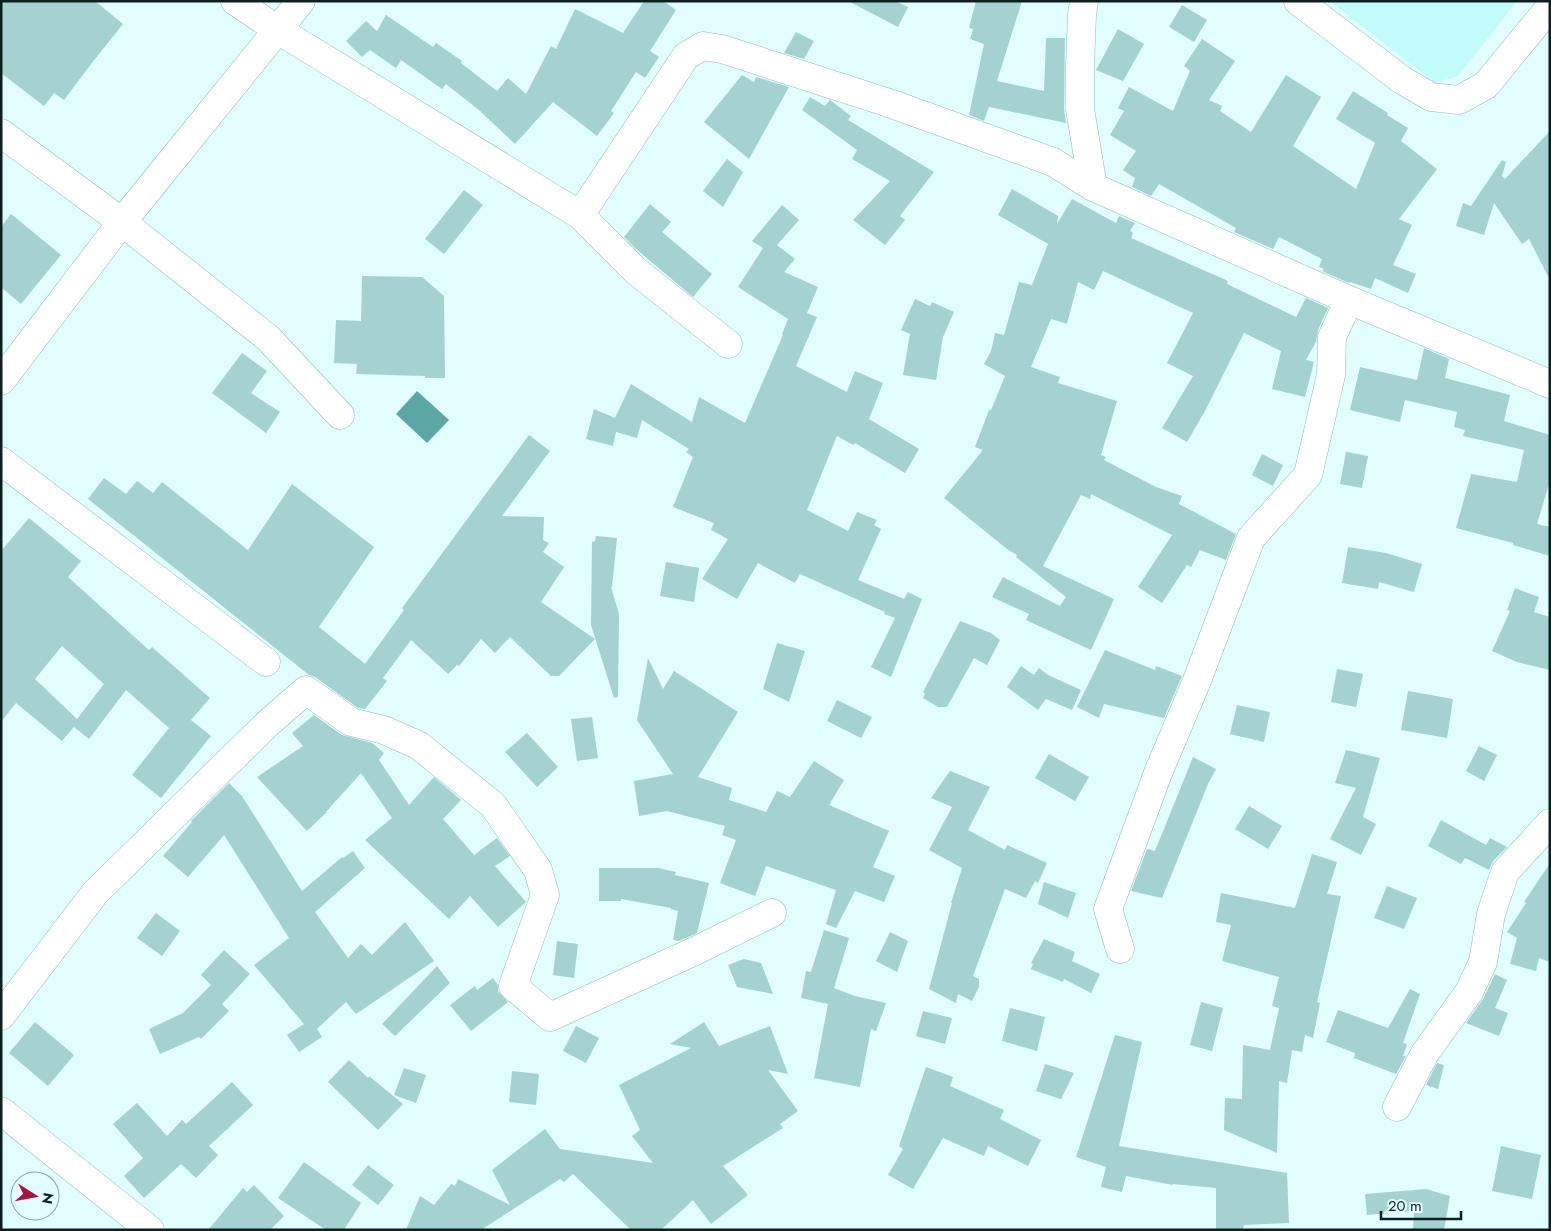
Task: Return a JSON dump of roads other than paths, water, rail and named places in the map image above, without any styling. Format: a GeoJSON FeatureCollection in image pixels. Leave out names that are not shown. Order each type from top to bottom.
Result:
{"type":"FeatureCollection","features":[{"type":"Feature","properties":{"kind":"street"},"geometry":{"type":"LineString","coordinates":[[235,1],[278,30],[580,215],[636,271],[728,344]]}},
{"type":"Feature","properties":{"kind":"street"},"geometry":{"type":"LineString","coordinates":[[1,380],[122,222],[301,1]]}},
{"type":"Feature","properties":{"kind":"street"},"geometry":{"type":"LineString","coordinates":[[1084,1],[1080,109],[1093,188]]}},
{"type":"Feature","properties":{"kind":"street"},"geometry":{"type":"LineString","coordinates":[[1298,1],[1402,80],[1431,97],[1459,100],[1486,85],[1550,7]]}},
{"type":"Feature","properties":{"kind":"street"},"geometry":{"type":"LineString","coordinates":[[580,215],[686,56],[703,46],[722,49],[889,103],[1053,162],[1093,188],[1349,300],[1550,384]]}},
{"type":"Feature","properties":{"kind":"street"},"geometry":{"type":"LineString","coordinates":[[1,133],[122,222],[268,338],[340,415]]}},
{"type":"Feature","properties":{"kind":"street"},"geometry":{"type":"LineString","coordinates":[[1120,949],[1108,909],[1158,774],[1196,683],[1251,538],[1308,474],[1331,375],[1332,337],[1349,300]]}},
{"type":"Feature","properties":{"kind":"street"},"geometry":{"type":"LineString","coordinates":[[1,461],[266,662]]}},
{"type":"Feature","properties":{"kind":"street"},"geometry":{"type":"LineString","coordinates":[[1,1016],[95,893],[260,732],[306,690],[351,722],[384,730],[418,745],[493,805],[538,870],[545,895],[513,986],[550,1017],[695,951],[772,913]]}},
{"type":"Feature","properties":{"kind":"street"},"geometry":{"type":"LineString","coordinates":[[1397,1107],[1425,1053],[1469,992],[1480,969],[1483,962],[1491,914],[1505,872],[1550,823]]}},
{"type":"Feature","properties":{"kind":"street"},"geometry":{"type":"LineString","coordinates":[[1,1111],[150,1230]]}}]}
